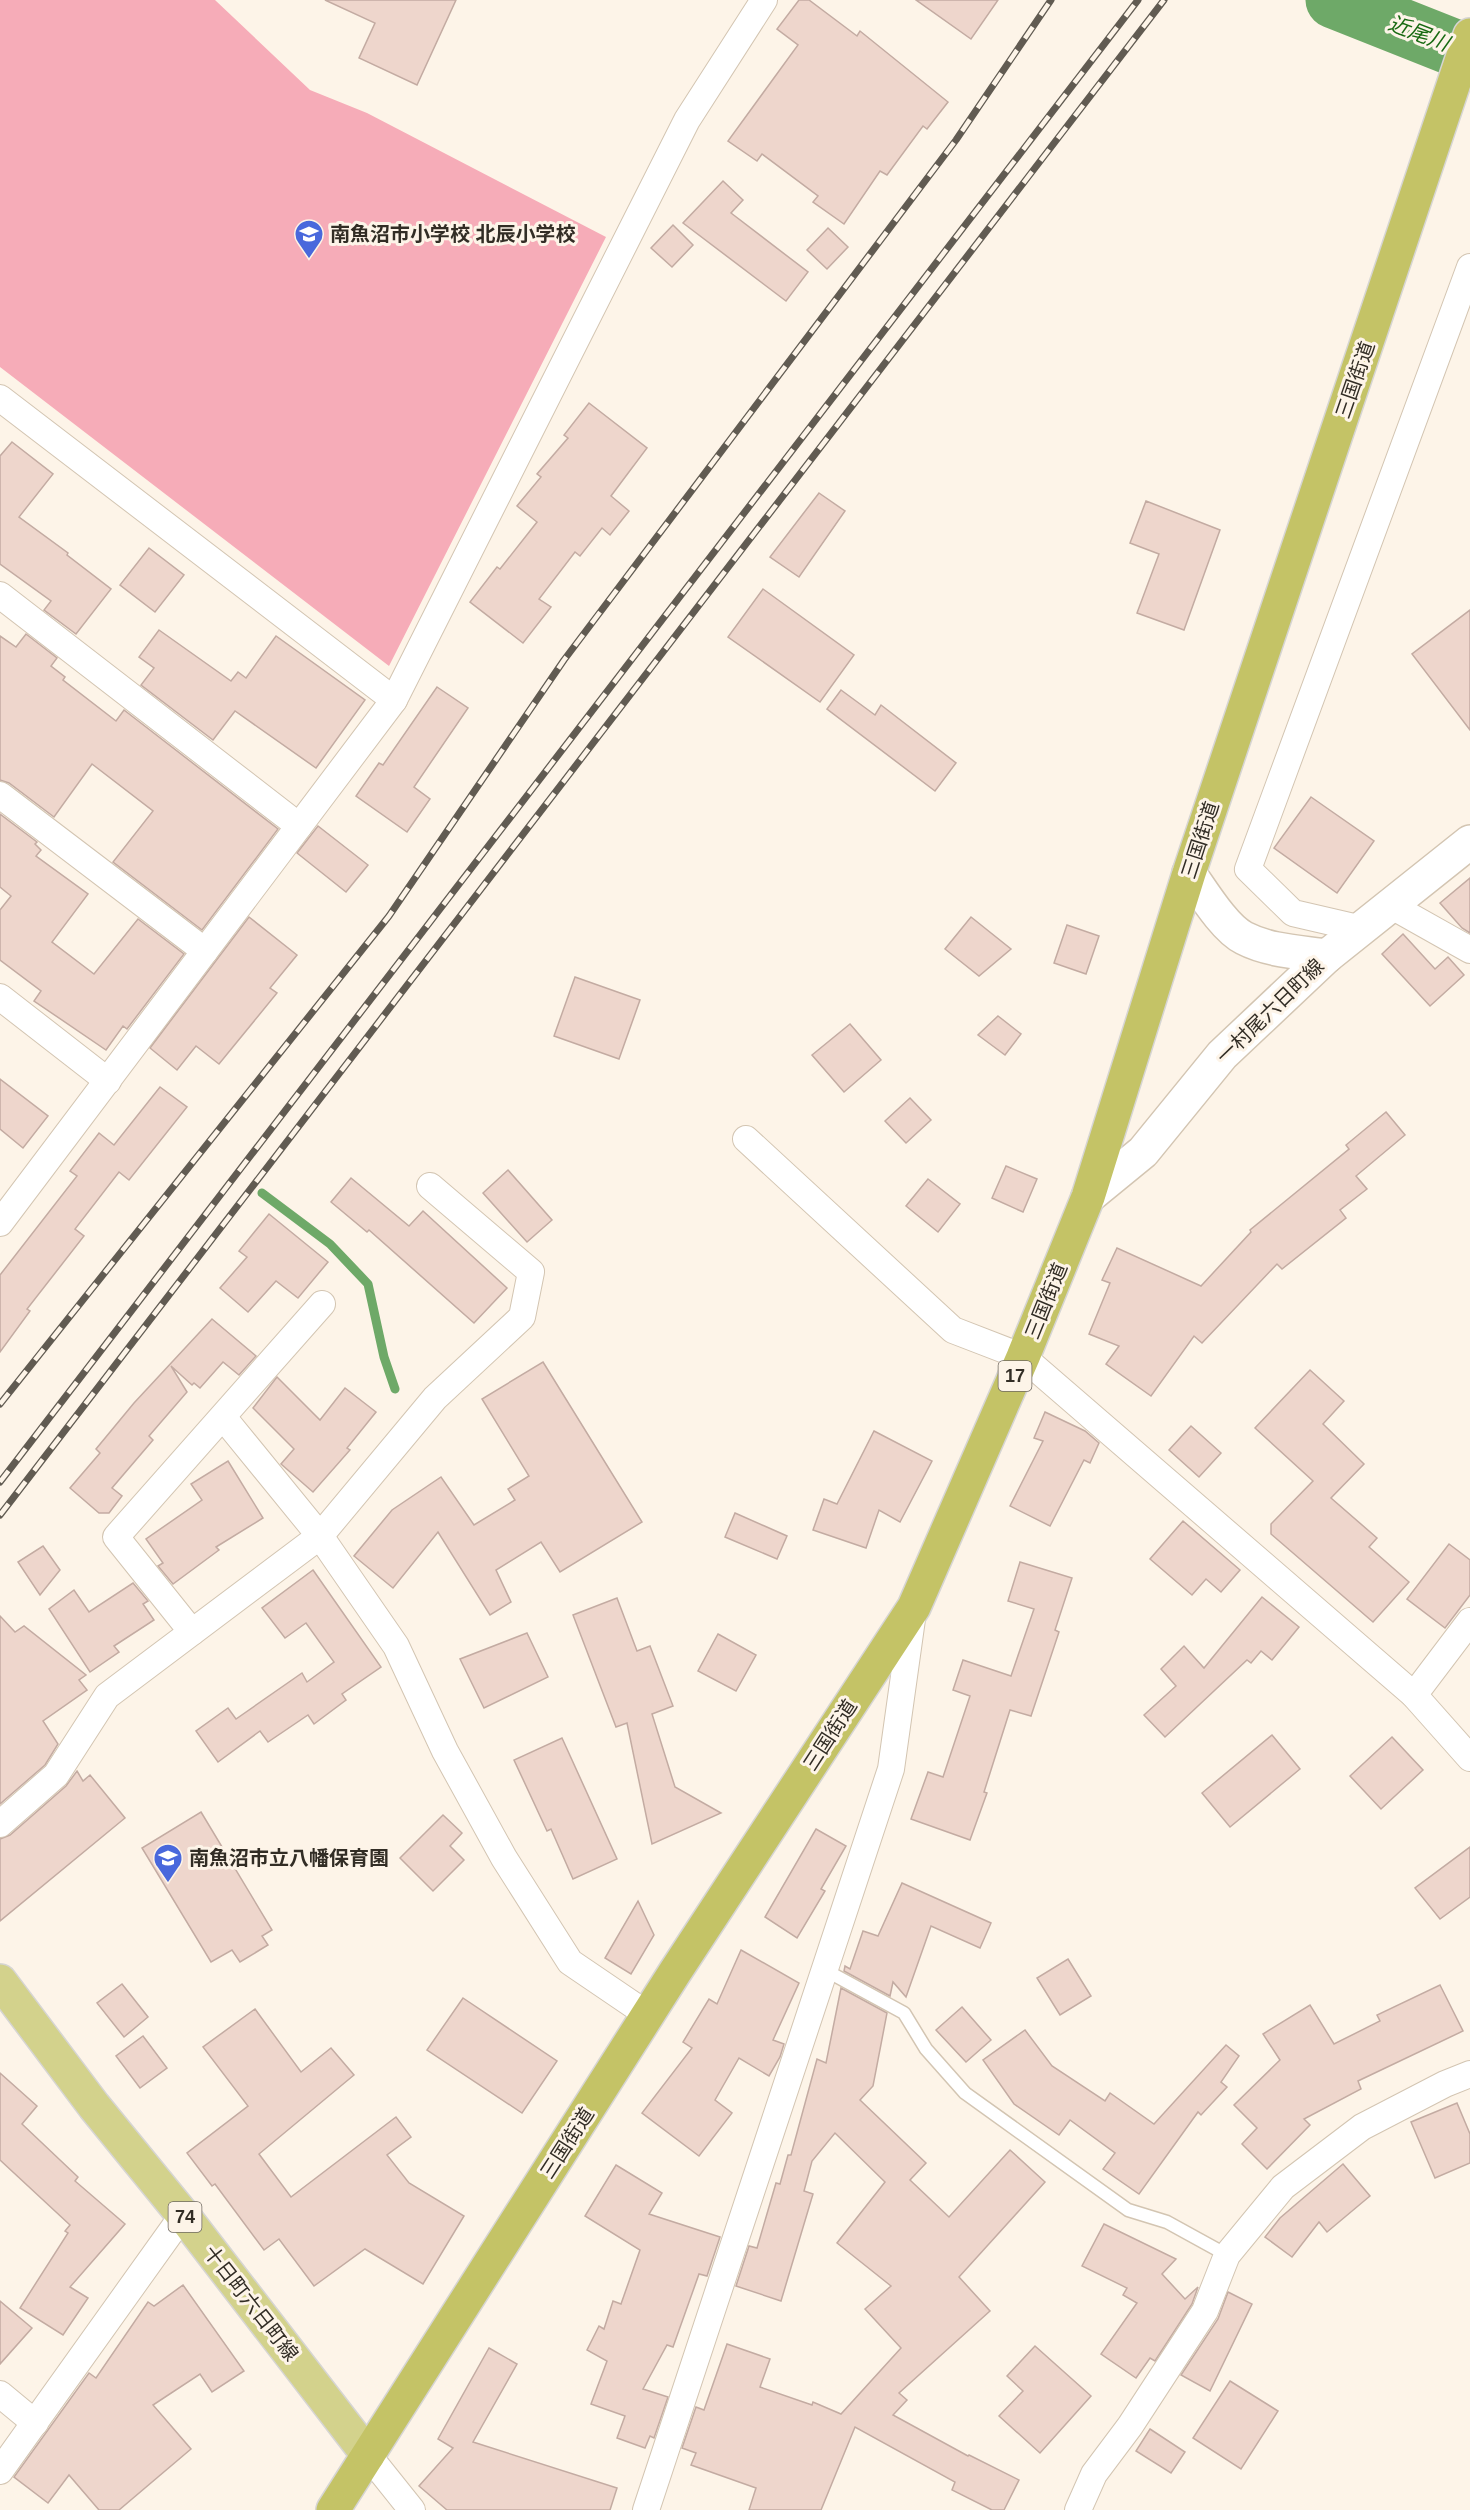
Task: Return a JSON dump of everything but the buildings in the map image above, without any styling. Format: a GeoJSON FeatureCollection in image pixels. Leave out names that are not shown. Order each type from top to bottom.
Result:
{"type":"FeatureCollection","features":[{"type":"Feature","properties":{"kind":"highway","name":"三国街道"},"geometry":{"type":"LineString","coordinates":[[333,2510],[648,2015],[914,1607],[1023,1358],[1088,1197],[1189,873],[1470,35]]}},
{"type":"Feature","properties":{"kind":"main road","name":"一村尾六日町線"},"geometry":{"type":"LineString","coordinates":[[1088,1197],[1143,1152],[1222,1055],[1327,956],[1470,842]]}},
{"type":"Feature","properties":{"kind":"main road"},"geometry":{"type":"LineString","coordinates":[[1189,873],[1215,911],[1242,937],[1278,949],[1327,956]]}},
{"type":"Feature","properties":{"kind":"main road","name":"十日町六日町線"},"geometry":{"type":"LineString","coordinates":[[0,1981],[94,2106],[183,2215],[368,2455]]}},
{"type":"Feature","properties":{"kind":"street"},"geometry":{"type":"LineString","coordinates":[[0,1223],[394,700],[687,120],[764,0]]}},
{"type":"Feature","properties":{"kind":"street"},"geometry":{"type":"LineString","coordinates":[[1362,929],[1293,913],[1248,869],[1470,267]]}},
{"type":"Feature","properties":{"kind":"street"},"geometry":{"type":"LineString","coordinates":[[0,398],[394,700]]}},
{"type":"Feature","properties":{"kind":"street"},"geometry":{"type":"LineString","coordinates":[[0,595],[299,826]]}},
{"type":"Feature","properties":{"kind":"street"},"geometry":{"type":"LineString","coordinates":[[0,795],[205,951]]}},
{"type":"Feature","properties":{"kind":"street"},"geometry":{"type":"LineString","coordinates":[[1390,905],[1470,950]]}},
{"type":"Feature","properties":{"kind":"street"},"geometry":{"type":"LineString","coordinates":[[0,997],[108,1081]]}},
{"type":"Feature","properties":{"kind":"street"},"geometry":{"type":"LineString","coordinates":[[746,1139],[953,1330],[1023,1358],[1414,1695],[1470,1758]]}},
{"type":"Feature","properties":{"kind":"street"},"geometry":{"type":"LineString","coordinates":[[0,1824],[56,1775],[107,1696],[320,1536],[435,1398],[522,1317],[531,1272],[430,1186]]}},
{"type":"Feature","properties":{"kind":"street"},"geometry":{"type":"LineString","coordinates":[[192,1632],[116,1537],[322,1304]]}},
{"type":"Feature","properties":{"kind":"street"},"geometry":{"type":"LineString","coordinates":[[223,1417],[320,1536],[396,1646],[445,1751],[504,1858],[570,1962],[648,2015]]}},
{"type":"Feature","properties":{"kind":"street"},"geometry":{"type":"LineString","coordinates":[[646,2510],[891,1769],[914,1607]]}},
{"type":"Feature","properties":{"kind":"street"},"geometry":{"type":"LineString","coordinates":[[1414,1695],[1470,1621]]}},
{"type":"Feature","properties":{"kind":"street"},"geometry":{"type":"LineString","coordinates":[[1078,2510],[1094,2474],[1130,2426],[1205,2311],[1227,2255],[1283,2187],[1362,2127],[1445,2084],[1470,2074]]}},
{"type":"Feature","properties":{"kind":"street"},"geometry":{"type":"LineString","coordinates":[[0,2471],[183,2215]]}},
{"type":"Feature","properties":{"kind":"street"},"geometry":{"type":"LineString","coordinates":[[0,2394],[35,2423]]}},
{"type":"Feature","properties":{"kind":"street"},"geometry":{"type":"LineString","coordinates":[[368,2455],[412,2510]]}},
{"type":"Feature","properties":{"kind":"lane"},"geometry":{"type":"LineString","coordinates":[[825,1970],[904,2013],[926,2049],[965,2093],[1128,2210],[1167,2222],[1227,2255]]}},
{"type":"Feature","properties":{"kind":"shaded area","name":"南魚沼市小学校 北辰小学校"},"geometry":{"type":"Polygon","coordinates":[[[0,0],[215,0],[310,90],[367,113],[606,237],[389,666],[0,367],[0,0]]]}},
{"type":"Feature","properties":{"kind":"waterway","name":"近尾川"},"geometry":{"type":"LineString","coordinates":[[1334,0],[1470,54]]}},
{"type":"Feature","properties":{"kind":"waterway"},"geometry":{"type":"LineString","coordinates":[[262,1193],[330,1244],[368,1284],[384,1357],[395,1389]]}},
{"type":"Feature","properties":{"kind":"railway"},"geometry":{"type":"LineString","coordinates":[[0,1404],[389,916],[564,660],[956,140],[1051,0]]}},
{"type":"Feature","properties":{"kind":"railway"},"geometry":{"type":"LineString","coordinates":[[0,1482],[1138,0]]}},
{"type":"Feature","properties":{"kind":"railway"},"geometry":{"type":"LineString","coordinates":[[0,1515],[1164,0]]}},
{"type":"Feature","properties":{"kind":"place","name":"南魚沼市小学校 北辰小学校"},"geometry":{"type":"Point","coordinates":[309,260]}},
{"type":"Feature","properties":{"kind":"place","name":"南魚沼市立八幡保育園"},"geometry":{"type":"Point","coordinates":[168,1884]}}]}
